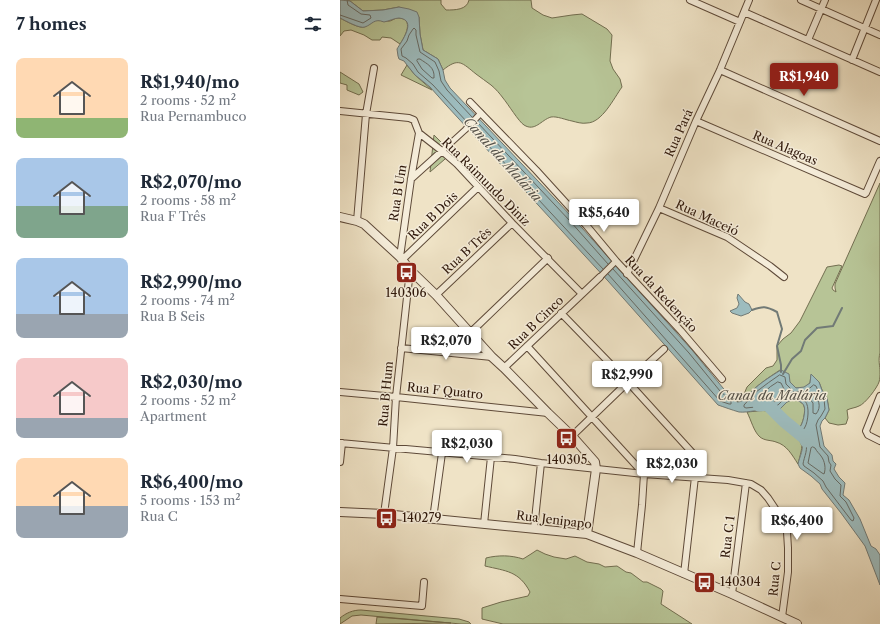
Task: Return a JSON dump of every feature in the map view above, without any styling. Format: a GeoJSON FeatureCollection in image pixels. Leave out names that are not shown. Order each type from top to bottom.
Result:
{"type":"FeatureCollection","features":[{"type":"Feature","properties":{"kind":"street"},"geometry":{"type":"LineString","coordinates":[[690,0],[740,22]]}},
{"type":"Feature","properties":{"kind":"street","name":"Rua Pará"},"geometry":{"type":"LineString","coordinates":[[627,274],[659,208],[749,0]]}},
{"type":"Feature","properties":{"kind":"street"},"geometry":{"type":"LineString","coordinates":[[801,0],[880,35]]}},
{"type":"Feature","properties":{"kind":"street"},"geometry":{"type":"LineString","coordinates":[[808,40],[825,0]]}},
{"type":"Feature","properties":{"kind":"street"},"geometry":{"type":"LineString","coordinates":[[852,60],[876,0]]}},
{"type":"Feature","properties":{"kind":"street"},"geometry":{"type":"LineString","coordinates":[[744,12],[880,72]]}},
{"type":"Feature","properties":{"kind":"street"},"geometry":{"type":"LineString","coordinates":[[357,221],[366,114],[374,68]]}},
{"type":"Feature","properties":{"kind":"street"},"geometry":{"type":"LineString","coordinates":[[720,70],[880,141]]}},
{"type":"Feature","properties":{"kind":"street","name":"Rua da Redenção"},"geometry":{"type":"LineString","coordinates":[[470,102],[536,170],[586,225],[627,274],[681,331],[722,379]]}},
{"type":"Feature","properties":{"kind":"street","name":"Rua Raimundo Diniz"},"geometry":{"type":"LineString","coordinates":[[340,111],[412,119],[415,121],[419,133],[457,164],[512,223],[582,294]]}},
{"type":"Feature","properties":{"kind":"street"},"geometry":{"type":"LineString","coordinates":[[411,180],[480,114]]}},
{"type":"Feature","properties":{"kind":"street","name":"Rua Alagoas"},"geometry":{"type":"LineString","coordinates":[[696,121],[866,194],[880,161]]}},
{"type":"Feature","properties":{"kind":"street","name":"Rua B Um"},"geometry":{"type":"LineString","coordinates":[[401,259],[411,180],[419,133]]}},
{"type":"Feature","properties":{"kind":"street","name":"Rua B Dois"},"geometry":{"type":"LineString","coordinates":[[401,259],[478,187]]}},
{"type":"Feature","properties":{"kind":"street","name":"Rua Maceió"},"geometry":{"type":"LineString","coordinates":[[659,208],[727,237],[784,277]]}},
{"type":"Feature","properties":{"kind":"street"},"geometry":{"type":"LineString","coordinates":[[340,217],[357,221],[366,226],[401,259],[492,357],[572,436],[595,462],[596,469],[587,534]]}},
{"type":"Feature","properties":{"kind":"street","name":"Rua B Três"},"geometry":{"type":"LineString","coordinates":[[436,295],[512,223]]}},
{"type":"Feature","properties":{"kind":"street"},"geometry":{"type":"LineString","coordinates":[[470,333],[548,258]]}},
{"type":"Feature","properties":{"kind":"street"},"geometry":{"type":"LineString","coordinates":[[582,294],[616,261]]}},
{"type":"Feature","properties":{"kind":"street","name":"Rua B Hum"},"geometry":{"type":"LineString","coordinates":[[384,514],[393,448],[396,397],[410,270]]}},
{"type":"Feature","properties":{"kind":"street","name":"Rua B Cinco"},"geometry":{"type":"LineString","coordinates":[[504,368],[582,294]]}},
{"type":"Feature","properties":{"kind":"street"},"geometry":{"type":"LineString","coordinates":[[561,314],[628,382],[696,458],[698,463],[695,477],[684,574]]}},
{"type":"Feature","properties":{"kind":"street"},"geometry":{"type":"LineString","coordinates":[[527,346],[644,474],[637,553]]}},
{"type":"Feature","properties":{"kind":"street"},"geometry":{"type":"LineString","coordinates":[[401,348],[492,357]]}},
{"type":"Feature","properties":{"kind":"street"},"geometry":{"type":"LineString","coordinates":[[572,436],[664,349]]}},
{"type":"Feature","properties":{"kind":"street","name":"Rua F Quatro"},"geometry":{"type":"LineString","coordinates":[[340,392],[548,413]]}},
{"type":"Feature","properties":{"kind":"street"},"geometry":{"type":"LineString","coordinates":[[880,396],[866,431],[868,435],[880,442]]}},
{"type":"Feature","properties":{"kind":"street"},"geometry":{"type":"LineString","coordinates":[[340,462],[341,443],[491,457],[644,474],[695,477],[749,483]]}},
{"type":"Feature","properties":{"kind":"street"},"geometry":{"type":"LineString","coordinates":[[433,519],[442,453]]}},
{"type":"Feature","properties":{"kind":"street"},"geometry":{"type":"LineString","coordinates":[[484,524],[491,457]]}},
{"type":"Feature","properties":{"kind":"street"},"geometry":{"type":"LineString","coordinates":[[534,529],[541,463]]}},
{"type":"Feature","properties":{"kind":"street","name":"Rua C 1"},"geometry":{"type":"LineString","coordinates":[[732,594],[749,483]]}},
{"type":"Feature","properties":{"kind":"street","name":"Rua C"},"geometry":{"type":"LineString","coordinates":[[749,483],[761,490],[768,498],[780,516],[787,532],[788,572],[782,617]]}},
{"type":"Feature","properties":{"kind":"street","name":"Rua Jenipapo"},"geometry":{"type":"LineString","coordinates":[[340,512],[384,514],[587,534],[637,553],[797,624]]}},
{"type":"Feature","properties":{"kind":"street"},"geometry":{"type":"LineString","coordinates":[[340,599],[422,606],[424,582]]}},
{"type":"Feature","properties":{"kind":"green space"},"geometry":{"type":"Polygon","coordinates":[[[347,0],[441,0],[441,4],[446,10],[463,8],[469,0],[531,0],[532,8],[543,15],[552,18],[582,14],[607,29],[612,35],[610,61],[613,69],[620,79],[622,87],[603,115],[592,122],[581,123],[551,117],[547,118],[538,125],[528,127],[519,120],[495,88],[464,64],[453,64],[443,70],[438,59],[423,50],[419,17],[399,7],[383,10],[363,11],[347,0]]]}},
{"type":"Feature","properties":{"kind":"green space"},"geometry":{"type":"Polygon","coordinates":[[[340,18],[352,24],[364,27],[376,20],[390,21],[398,18],[406,21],[407,28],[400,44],[391,38],[382,37],[380,40],[372,40],[351,30],[344,31],[340,36],[340,18]]]}},
{"type":"Feature","properties":{"kind":"green space"},"geometry":{"type":"Polygon","coordinates":[[[407,65],[415,75],[432,90],[401,75],[407,65]]]}},
{"type":"Feature","properties":{"kind":"green space"},"geometry":{"type":"Polygon","coordinates":[[[340,72],[359,84],[363,92],[359,95],[347,90],[347,85],[340,83],[340,72]]]}},
{"type":"Feature","properties":{"kind":"green space"},"geometry":{"type":"Polygon","coordinates":[[[434,135],[452,153],[430,172],[434,135]]]}},
{"type":"Feature","properties":{"kind":"green space"},"geometry":{"type":"Polygon","coordinates":[[[880,183],[880,374],[879,382],[876,388],[862,405],[847,410],[848,418],[846,424],[838,425],[829,423],[825,418],[829,410],[827,398],[819,382],[811,375],[810,383],[804,388],[795,388],[780,370],[759,385],[743,400],[737,402],[744,394],[747,387],[766,368],[773,366],[777,360],[777,346],[791,333],[800,321],[827,267],[839,265],[842,266],[832,288],[836,292],[835,284],[880,183]]]}},
{"type":"Feature","properties":{"kind":"green space"},"geometry":{"type":"Polygon","coordinates":[[[793,399],[802,403],[805,408],[802,424],[799,428],[790,431],[802,445],[798,464],[783,445],[764,439],[758,435],[747,412],[780,409],[787,402],[793,399]]]}},
{"type":"Feature","properties":{"kind":"green space"},"geometry":{"type":"Polygon","coordinates":[[[537,550],[554,557],[566,559],[575,556],[587,562],[599,564],[605,567],[617,566],[626,572],[631,573],[643,582],[647,582],[661,589],[663,591],[661,604],[692,624],[503,624],[482,619],[482,608],[528,596],[530,592],[521,580],[511,573],[485,566],[486,558],[504,556],[523,559],[537,550]]]}},
{"type":"Feature","properties":{"kind":"green space"},"geometry":{"type":"Polygon","coordinates":[[[361,610],[459,619],[471,624],[361,615],[352,616],[340,624],[340,618],[342,616],[352,611],[361,610]]]}},
{"type":"Feature","properties":{"kind":"green space"},"geometry":{"type":"Polygon","coordinates":[[[377,617],[451,623],[376,624],[377,617]]]}},
{"type":"Feature","properties":{"kind":"water","name":"Canal da Malária"},"geometry":{"type":"Polygon","coordinates":[[[340,0],[350,1],[363,11],[383,10],[399,7],[417,12],[423,50],[438,59],[443,70],[445,80],[450,88],[573,218],[737,402],[743,400],[759,385],[781,370],[789,374],[790,382],[796,388],[804,387],[810,383],[811,374],[819,382],[827,398],[829,410],[820,426],[824,446],[832,455],[833,461],[836,464],[834,469],[845,483],[843,495],[849,500],[860,519],[871,546],[876,549],[880,555],[880,585],[865,546],[822,489],[820,484],[800,468],[798,464],[802,444],[800,440],[792,435],[790,430],[798,429],[802,424],[805,411],[802,403],[793,399],[787,402],[780,409],[770,412],[762,410],[739,412],[718,405],[608,281],[430,87],[415,75],[404,61],[399,59],[397,49],[407,32],[408,27],[405,20],[396,18],[384,22],[376,21],[365,27],[360,27],[340,18],[340,0]]]}},
{"type":"Feature","properties":{"kind":"water"},"geometry":{"type":"Polygon","coordinates":[[[738,294],[745,302],[749,304],[752,310],[741,316],[730,311],[737,308],[739,304],[737,298],[738,294]]]}},
{"type":"Feature","properties":{"kind":"waterway"},"geometry":{"type":"LineString","coordinates":[[752,310],[764,307],[777,312],[782,329],[777,346],[781,372]]}},
{"type":"Feature","properties":{"kind":"waterway"},"geometry":{"type":"LineString","coordinates":[[783,374],[792,359],[801,351],[805,340],[817,328],[833,326],[842,308]]}},
{"type":"Feature","properties":{"kind":"waterway","name":"Canal da Malária"},"geometry":{"type":"LineString","coordinates":[[759,405],[767,404],[784,421],[806,439],[806,441]]}},
{"type":"Feature","properties":{"kind":"place","name":"140306"},"geometry":{"type":"Point","coordinates":[406,272]}},
{"type":"Feature","properties":{"kind":"place","name":"140305"},"geometry":{"type":"Point","coordinates":[567,439]}},
{"type":"Feature","properties":{"kind":"place","name":"140279"},"geometry":{"type":"Point","coordinates":[386,518]}},
{"type":"Feature","properties":{"kind":"place","name":"140304"},"geometry":{"type":"Point","coordinates":[704,582]}}]}
